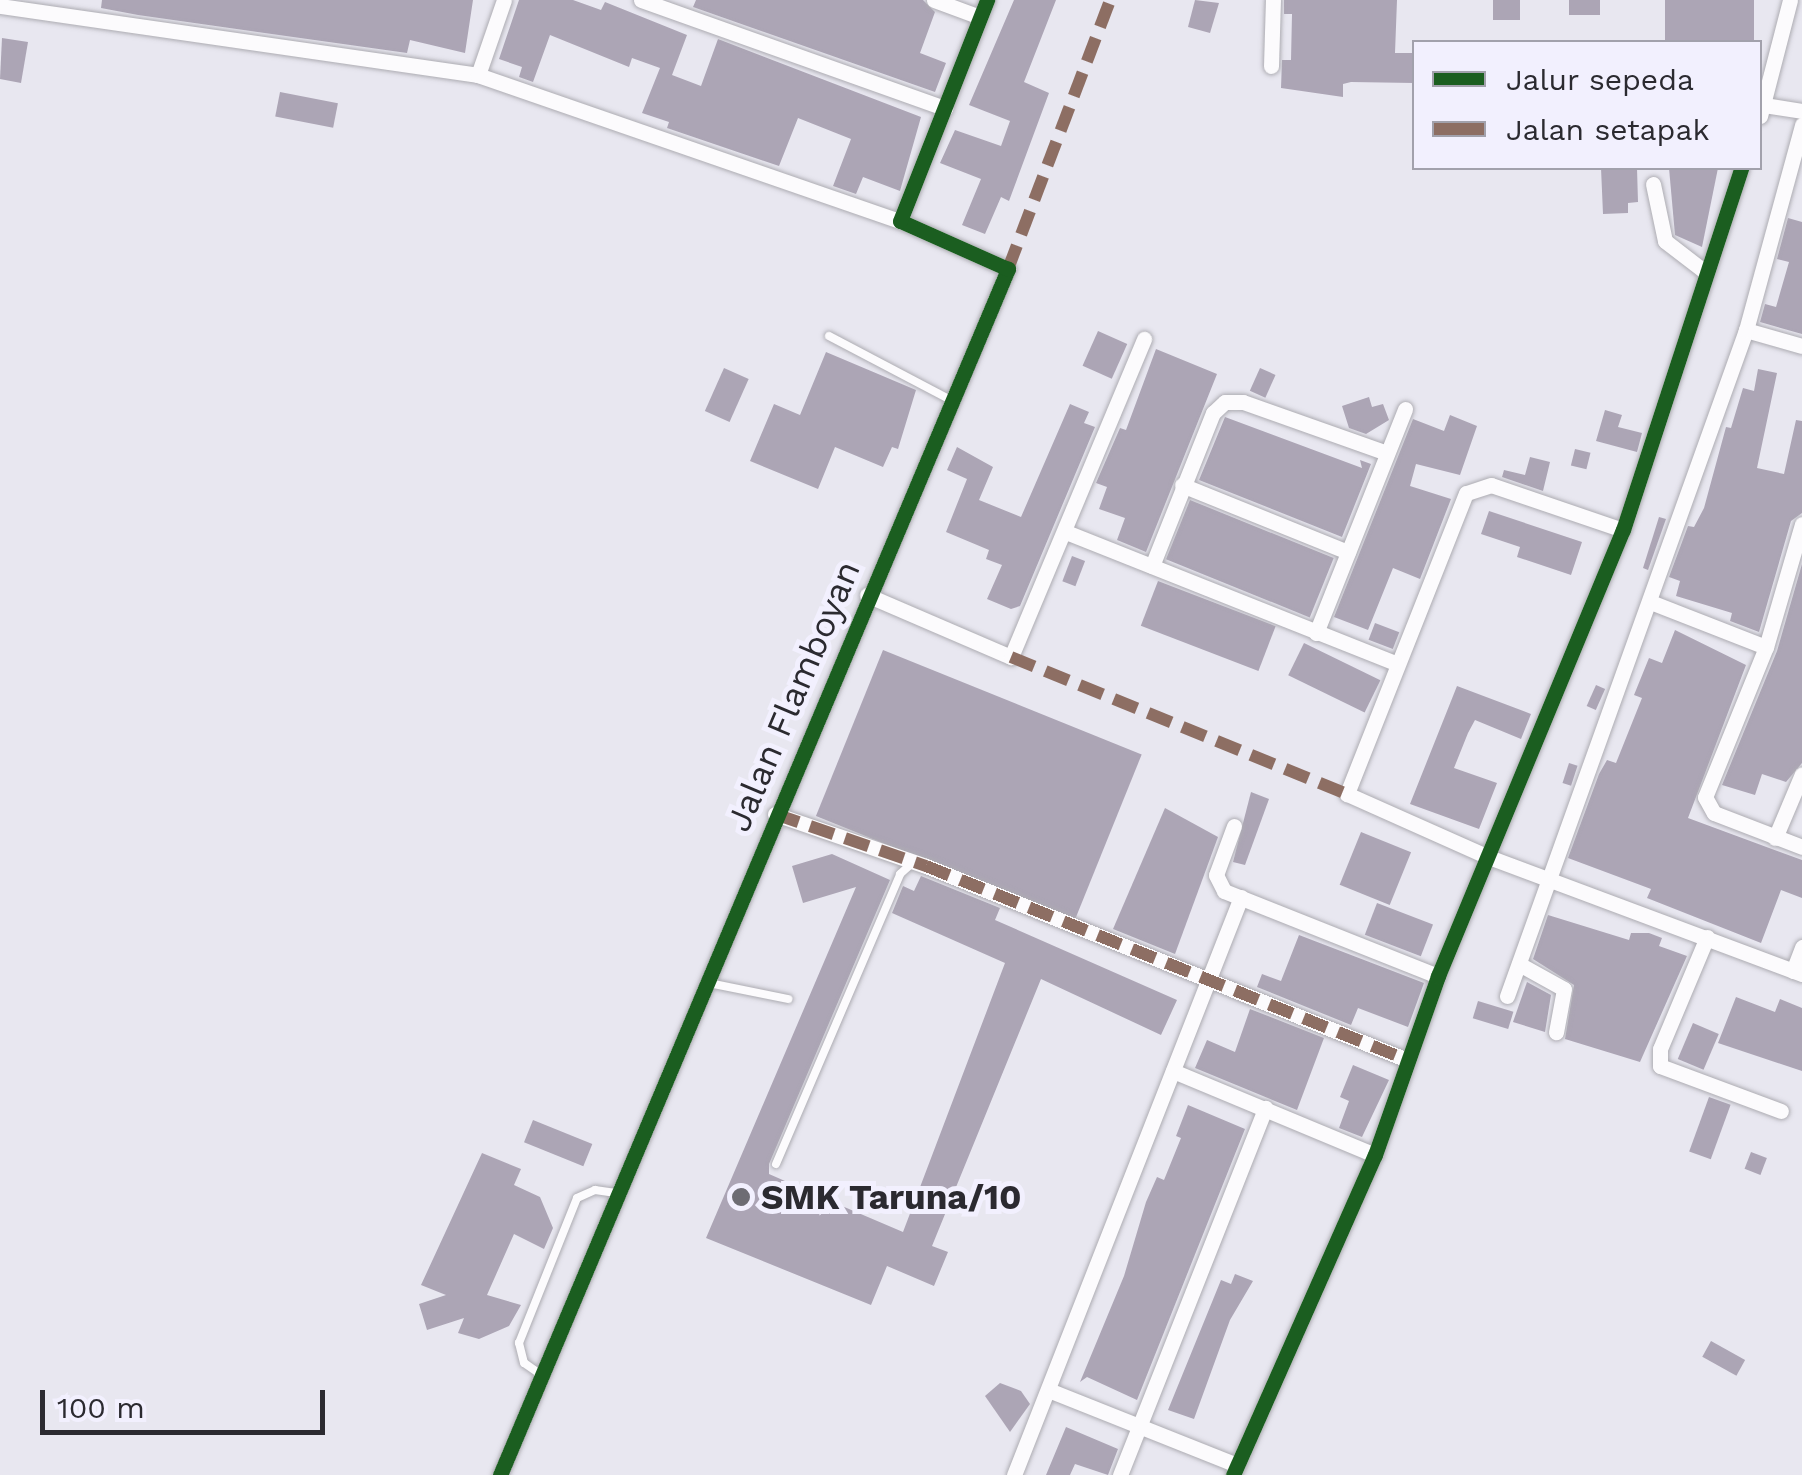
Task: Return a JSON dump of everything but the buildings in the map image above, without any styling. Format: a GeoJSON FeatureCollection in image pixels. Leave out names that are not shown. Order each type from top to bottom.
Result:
{"type":"FeatureCollection","features":[{"type":"Feature","properties":{"kind":"street"},"geometry":{"type":"LineString","coordinates":[[478,76],[504,0]]}},
{"type":"Feature","properties":{"kind":"street"},"geometry":{"type":"LineString","coordinates":[[641,0],[675,6],[944,108]]}},
{"type":"Feature","properties":{"kind":"street"},"geometry":{"type":"LineString","coordinates":[[934,0],[980,17]]}},
{"type":"Feature","properties":{"kind":"street"},"geometry":{"type":"LineString","coordinates":[[0,6],[478,76],[900,220],[987,0]]}},
{"type":"Feature","properties":{"kind":"street"},"geometry":{"type":"LineString","coordinates":[[1271,66],[1272,0]]}},
{"type":"Feature","properties":{"kind":"street"},"geometry":{"type":"LineString","coordinates":[[1507,996],[1554,881],[1746,330],[1800,115],[1765,109],[1766,68],[1790,0]]}},
{"type":"Feature","properties":{"kind":"street"},"geometry":{"type":"LineString","coordinates":[[1050,1391],[1235,1470],[1376,1154],[1405,1059],[1624,530],[1704,270],[1740,170]]}},
{"type":"Feature","properties":{"kind":"street"},"geometry":{"type":"LineString","coordinates":[[1654,184],[1665,241],[1704,270]]}},
{"type":"Feature","properties":{"kind":"street","name":"Jalan Flamboyan"},"geometry":{"type":"LineString","coordinates":[[500,1475],[704,982],[1008,269],[900,220]]}},
{"type":"Feature","properties":{"kind":"street"},"geometry":{"type":"LineString","coordinates":[[1746,330],[1802,346]]}},
{"type":"Feature","properties":{"kind":"street"},"geometry":{"type":"LineString","coordinates":[[868,595],[1011,657],[1144,339]]}},
{"type":"Feature","properties":{"kind":"street"},"geometry":{"type":"LineString","coordinates":[[1152,566],[1213,413],[1232,400],[1388,453]]}},
{"type":"Feature","properties":{"kind":"street"},"geometry":{"type":"LineString","coordinates":[[1316,633],[1405,408]]}},
{"type":"Feature","properties":{"kind":"street"},"geometry":{"type":"LineString","coordinates":[[1182,485],[1348,552]]}},
{"type":"Feature","properties":{"kind":"street"},"geometry":{"type":"LineString","coordinates":[[1624,530],[1491,485],[1471,490],[1459,504],[1346,794],[1486,856],[1797,972],[1802,947]]}},
{"type":"Feature","properties":{"kind":"street"},"geometry":{"type":"LineString","coordinates":[[1066,532],[1397,664]]}},
{"type":"Feature","properties":{"kind":"street"},"geometry":{"type":"LineString","coordinates":[[1801,533],[1766,647],[1705,804],[1802,847]]}},
{"type":"Feature","properties":{"kind":"street"},"geometry":{"type":"LineString","coordinates":[[1652,602],[1766,647]]}},
{"type":"Feature","properties":{"kind":"street"},"geometry":{"type":"LineString","coordinates":[[1775,838],[1802,774]]}},
{"type":"Feature","properties":{"kind":"street"},"geometry":{"type":"LineString","coordinates":[[775,814],[926,866],[1405,1059]]}},
{"type":"Feature","properties":{"kind":"street"},"geometry":{"type":"LineString","coordinates":[[1234,826],[1216,883],[1241,898],[1438,976]]}},
{"type":"Feature","properties":{"kind":"street"},"geometry":{"type":"LineString","coordinates":[[1014,1475],[1241,898]]}},
{"type":"Feature","properties":{"kind":"street"},"geometry":{"type":"LineString","coordinates":[[1707,937],[1660,1049],[1660,1066],[1781,1110]]}},
{"type":"Feature","properties":{"kind":"street"},"geometry":{"type":"LineString","coordinates":[[1519,964],[1564,989],[1556,1032]]}},
{"type":"Feature","properties":{"kind":"street"},"geometry":{"type":"LineString","coordinates":[[1174,1070],[1376,1154]]}},
{"type":"Feature","properties":{"kind":"street"},"geometry":{"type":"LineString","coordinates":[[1120,1475],[1265,1108]]}},
{"type":"Feature","properties":{"kind":"lane"},"geometry":{"type":"LineString","coordinates":[[829,336],[953,401]]}},
{"type":"Feature","properties":{"kind":"lane"},"geometry":{"type":"LineString","coordinates":[[776,1164],[900,874],[911,864],[926,866]]}},
{"type":"Feature","properties":{"kind":"lane"},"geometry":{"type":"LineString","coordinates":[[704,982],[788,998]]}},
{"type":"Feature","properties":{"kind":"lane"},"geometry":{"type":"LineString","coordinates":[[540,1374],[524,1362],[518,1343],[578,1198],[596,1190],[616,1194]]}},
{"type":"Feature","properties":{"kind":"marked path"},"geometry":{"type":"LineString","coordinates":[[1008,269],[1110,0]]}},
{"type":"Feature","properties":{"kind":"marked path"},"geometry":{"type":"LineString","coordinates":[[1011,657],[1347,794]]}},
{"type":"Feature","properties":{"kind":"marked path"},"geometry":{"type":"LineString","coordinates":[[775,814],[926,866],[1405,1059]]}},
{"type":"Feature","properties":{"kind":"cycle path"},"geometry":{"type":"LineString","coordinates":[[500,1475],[1008,269],[900,221],[987,0]]}},
{"type":"Feature","properties":{"kind":"cycle path"},"geometry":{"type":"LineString","coordinates":[[1233,1475],[1375,1155],[1438,976],[1623,530],[1740,170]]}},
{"type":"Feature","properties":{"kind":"place","name":"SMK Taruna/10"},"geometry":{"type":"Point","coordinates":[741,1197]}}]}
